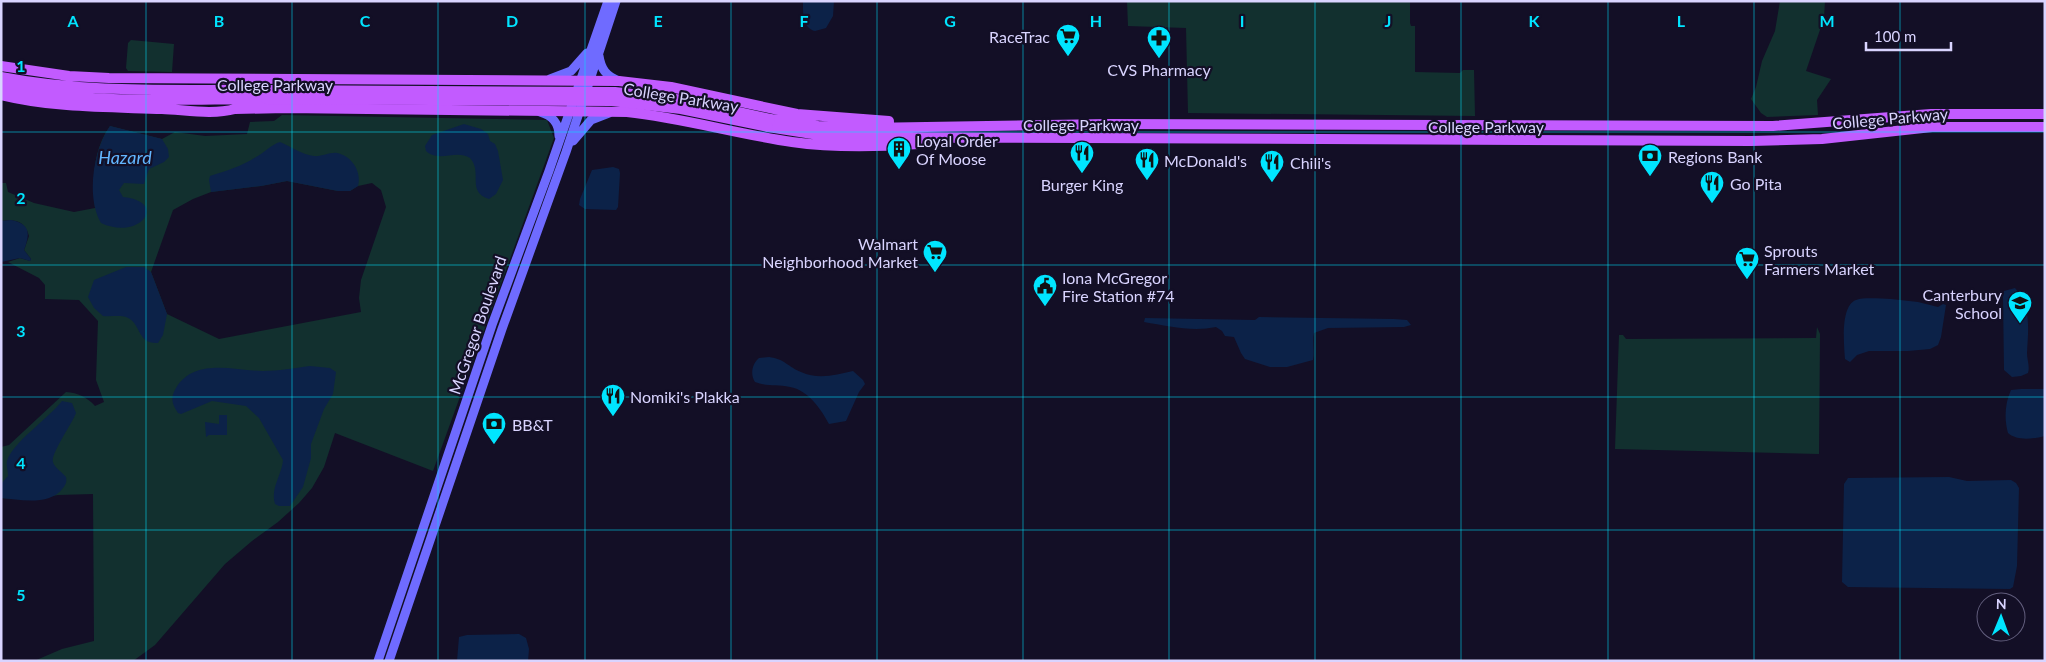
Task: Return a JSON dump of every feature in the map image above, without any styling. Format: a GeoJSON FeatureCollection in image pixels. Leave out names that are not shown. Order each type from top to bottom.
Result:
{"type":"FeatureCollection","features":[{"type":"Feature","properties":{"kind":"main road","name":"McGregor Boulevard"},"geometry":{"type":"LineString","coordinates":[[389,661],[502,329],[566,152],[594,42],[608,1]]}},
{"type":"Feature","properties":{"kind":"main road","name":"McGregor Boulevard"},"geometry":{"type":"LineString","coordinates":[[581,95],[599,56],[616,1]]}},
{"type":"Feature","properties":{"kind":"main road"},"geometry":{"type":"LineString","coordinates":[[536,81],[558,77],[570,71],[582,60],[594,42]]}},
{"type":"Feature","properties":{"kind":"main road"},"geometry":{"type":"LineString","coordinates":[[599,56],[602,70],[611,78],[623,82],[671,87],[797,114],[960,126]]}},
{"type":"Feature","properties":{"kind":"main road"},"geometry":{"type":"LineString","coordinates":[[1,66],[26,71],[88,77],[552,80],[618,112]]}},
{"type":"Feature","properties":{"kind":"main road","name":"College Parkway"},"geometry":{"type":"LineString","coordinates":[[1,77],[41,84],[83,88],[266,94],[619,101],[769,123],[842,127],[1109,124],[1781,126],[1931,114],[2045,114]]}},
{"type":"Feature","properties":{"kind":"main road"},"geometry":{"type":"LineString","coordinates":[[388,80],[400,88]]}},
{"type":"Feature","properties":{"kind":"main road"},"geometry":{"type":"LineString","coordinates":[[400,88],[413,80]]}},
{"type":"Feature","properties":{"kind":"main road"},"geometry":{"type":"LineString","coordinates":[[535,110],[545,102],[547,95],[546,89],[536,81]]}},
{"type":"Feature","properties":{"kind":"main road"},"geometry":{"type":"LineString","coordinates":[[548,111],[561,108],[581,95],[623,82]]}},
{"type":"Feature","properties":{"kind":"main road"},"geometry":{"type":"LineString","coordinates":[[618,112],[620,107],[617,99],[623,82]]}},
{"type":"Feature","properties":{"kind":"main road","name":"College Parkway"},"geometry":{"type":"LineString","coordinates":[[1,86],[48,94],[89,98],[266,94]]}},
{"type":"Feature","properties":{"kind":"main road"},"geometry":{"type":"LineString","coordinates":[[400,88],[400,102]]}},
{"type":"Feature","properties":{"kind":"main road"},"geometry":{"type":"LineString","coordinates":[[1,96],[69,106],[229,111],[235,109],[412,109],[568,112],[581,95]]}},
{"type":"Feature","properties":{"kind":"main road"},"geometry":{"type":"LineString","coordinates":[[388,109],[400,102]]}},
{"type":"Feature","properties":{"kind":"main road"},"geometry":{"type":"LineString","coordinates":[[400,102],[412,109]]}},
{"type":"Feature","properties":{"kind":"main road"},"geometry":{"type":"LineString","coordinates":[[535,110],[549,115],[556,121],[559,140]]}},
{"type":"Feature","properties":{"kind":"main road","name":"McGregor Boulevard"},"geometry":{"type":"LineString","coordinates":[[378,661],[486,343],[568,112]]}},
{"type":"Feature","properties":{"kind":"main road"},"geometry":{"type":"LineString","coordinates":[[566,152],[581,129],[591,120],[601,115],[618,112],[668,117],[813,144],[890,146],[965,138]]}},
{"type":"Feature","properties":{"kind":"main road","name":"College Parkway"},"geometry":{"type":"LineString","coordinates":[[769,123],[804,133],[847,137],[1492,141],[1784,141],[1822,139],[1910,128],[2045,127]]}},
{"type":"Feature","properties":{"kind":"main road"},"geometry":{"type":"LineString","coordinates":[[1492,126],[1492,141]]}},
{"type":"Feature","properties":{"kind":"green space"},"geometry":{"type":"Polygon","coordinates":[[[1127,1],[1410,1],[1410,23],[1411,26],[1415,26],[1415,72],[1460,73],[1463,70],[1474,70],[1475,116],[1188,113],[1186,28],[1128,26],[1127,1]]]}},
{"type":"Feature","properties":{"kind":"green space"},"geometry":{"type":"Polygon","coordinates":[[[1780,1],[1825,1],[1824,18],[1806,71],[1831,79],[1817,100],[1818,115],[1767,117],[1761,113],[1751,99],[1762,61],[1775,31],[1780,1]]]}},
{"type":"Feature","properties":{"kind":"green space"},"geometry":{"type":"Polygon","coordinates":[[[131,40],[174,44],[172,72],[128,71],[126,68],[128,43],[131,40]]]}},
{"type":"Feature","properties":{"kind":"green space"},"geometry":{"type":"Polygon","coordinates":[[[282,115],[547,120],[554,138],[433,471],[335,433],[324,467],[312,488],[278,522],[225,564],[155,645],[133,661],[34,661],[62,649],[94,641],[93,494],[58,495],[32,500],[1,498],[1,447],[9,445],[66,392],[82,396],[95,406],[104,402],[96,380],[98,321],[79,300],[45,299],[45,285],[39,278],[8,262],[20,258],[30,261],[31,259],[24,250],[29,236],[25,227],[19,222],[11,220],[1,221],[1,183],[6,183],[8,192],[34,203],[74,212],[95,208],[94,176],[97,155],[104,135],[110,126],[162,139],[175,132],[205,136],[247,134],[250,122],[274,121],[282,115]],[[287,181],[211,192],[173,210],[151,272],[167,314],[219,339],[361,312],[359,298],[361,280],[386,207],[381,190],[372,183],[358,186],[350,191],[338,191],[287,181]]]}},
{"type":"Feature","properties":{"kind":"green space"},"geometry":{"type":"Polygon","coordinates":[[[1817,327],[1820,334],[1819,454],[1615,449],[1619,335],[1623,335],[1626,339],[1816,338],[1817,327]]]}},
{"type":"Feature","properties":{"kind":"water"},"geometry":{"type":"Polygon","coordinates":[[[803,1],[834,1],[833,16],[826,28],[815,31],[805,23],[803,1]]]}},
{"type":"Feature","properties":{"kind":"water"},"geometry":{"type":"Polygon","coordinates":[[[464,124],[481,129],[488,134],[490,141],[495,144],[498,151],[503,180],[496,194],[489,199],[478,192],[474,163],[470,158],[459,155],[436,156],[426,151],[425,146],[432,135],[464,124]]]}},
{"type":"Feature","properties":{"kind":"water","name":"Hazard"},"geometry":{"type":"Polygon","coordinates":[[[110,126],[162,139],[168,149],[169,157],[164,162],[149,169],[144,184],[124,183],[119,190],[123,197],[137,200],[145,206],[147,212],[144,219],[137,224],[127,227],[115,227],[101,223],[96,213],[93,188],[96,161],[99,148],[110,126]]]}},
{"type":"Feature","properties":{"kind":"water"},"geometry":{"type":"Polygon","coordinates":[[[280,142],[310,155],[317,156],[337,153],[347,157],[355,165],[359,175],[358,186],[350,191],[338,191],[287,181],[211,192],[210,176],[245,163],[280,142]]]}},
{"type":"Feature","properties":{"kind":"water"},"geometry":{"type":"Polygon","coordinates":[[[613,167],[619,169],[620,173],[618,207],[616,210],[585,209],[579,205],[592,170],[613,167]]]}},
{"type":"Feature","properties":{"kind":"water"},"geometry":{"type":"Polygon","coordinates":[[[11,220],[22,224],[27,230],[28,235],[24,250],[31,259],[30,261],[20,258],[1,262],[1,221],[11,220]]]}},
{"type":"Feature","properties":{"kind":"water"},"geometry":{"type":"Polygon","coordinates":[[[126,267],[144,267],[151,272],[167,314],[163,335],[158,343],[151,342],[142,337],[135,324],[126,317],[103,316],[94,308],[88,297],[94,280],[126,267]]]}},
{"type":"Feature","properties":{"kind":"water"},"geometry":{"type":"Polygon","coordinates":[[[2015,288],[2027,311],[2029,368],[2028,373],[2012,377],[2004,370],[2003,297],[2004,291],[2015,288]]]}},
{"type":"Feature","properties":{"kind":"water"},"geometry":{"type":"Polygon","coordinates":[[[1864,299],[1918,302],[1938,307],[1943,304],[1946,305],[1938,345],[1930,349],[1908,351],[1869,351],[1857,355],[1850,362],[1845,359],[1844,327],[1847,310],[1851,304],[1856,300],[1864,299]]]}},
{"type":"Feature","properties":{"kind":"water"},"geometry":{"type":"Polygon","coordinates":[[[1259,317],[1394,319],[1407,320],[1411,325],[1404,327],[1328,328],[1314,333],[1313,360],[1287,367],[1270,367],[1245,359],[1234,337],[1225,336],[1216,327],[1189,329],[1144,322],[1145,318],[1255,320],[1259,317]]]}},
{"type":"Feature","properties":{"kind":"water"},"geometry":{"type":"Polygon","coordinates":[[[759,358],[779,359],[797,370],[814,376],[827,376],[853,371],[865,384],[859,392],[846,421],[829,424],[813,401],[797,389],[755,382],[752,369],[755,363],[759,358]]]}},
{"type":"Feature","properties":{"kind":"water"},"geometry":{"type":"Polygon","coordinates":[[[310,366],[330,368],[336,372],[333,394],[324,409],[311,444],[311,458],[303,487],[290,506],[279,506],[275,504],[274,492],[283,460],[259,418],[246,406],[212,401],[181,414],[174,407],[173,395],[184,378],[204,369],[228,368],[269,371],[310,366]]]}},
{"type":"Feature","properties":{"kind":"water"},"geometry":{"type":"Polygon","coordinates":[[[2045,389],[2045,436],[2020,438],[2008,433],[2006,417],[2007,400],[2011,390],[2045,389]]]}},
{"type":"Feature","properties":{"kind":"water"},"geometry":{"type":"Polygon","coordinates":[[[62,401],[72,403],[76,413],[53,458],[55,466],[66,477],[65,485],[57,494],[43,500],[1,498],[1,484],[8,476],[7,463],[10,454],[62,401]]]}},
{"type":"Feature","properties":{"kind":"water"},"geometry":{"type":"Polygon","coordinates":[[[219,415],[227,415],[227,435],[209,435],[206,437],[205,422],[219,424],[219,415]]]}},
{"type":"Feature","properties":{"kind":"water"},"geometry":{"type":"Polygon","coordinates":[[[1949,477],[1967,481],[2011,480],[2019,488],[2017,566],[2013,587],[2010,589],[1848,587],[1842,582],[1844,484],[1848,478],[1949,477]]]}},
{"type":"Feature","properties":{"kind":"water"},"geometry":{"type":"Polygon","coordinates":[[[519,634],[526,638],[529,649],[528,661],[457,661],[459,637],[467,635],[519,634]]]}},
{"type":"Feature","properties":{"kind":"place","name":"RaceTrac"},"geometry":{"type":"Point","coordinates":[1068,57]}},
{"type":"Feature","properties":{"kind":"place","name":"CVS Pharmacy"},"geometry":{"type":"Point","coordinates":[1159,59]}},
{"type":"Feature","properties":{"kind":"place","name":"Loyal Order Of Moose"},"geometry":{"type":"Point","coordinates":[899,170]}},
{"type":"Feature","properties":{"kind":"place","name":"Burger King"},"geometry":{"type":"Point","coordinates":[1082,174]}},
{"type":"Feature","properties":{"kind":"place","name":"Regions Bank"},"geometry":{"type":"Point","coordinates":[1650,177]}},
{"type":"Feature","properties":{"kind":"place","name":"McDonald's"},"geometry":{"type":"Point","coordinates":[1147,181]}},
{"type":"Feature","properties":{"kind":"place","name":"Chili's"},"geometry":{"type":"Point","coordinates":[1272,183]}},
{"type":"Feature","properties":{"kind":"place","name":"Go Pita"},"geometry":{"type":"Point","coordinates":[1712,204]}},
{"type":"Feature","properties":{"kind":"place","name":"Walmart Neighborhood Market"},"geometry":{"type":"Point","coordinates":[935,273]}},
{"type":"Feature","properties":{"kind":"place","name":"Sprouts Farmers Market"},"geometry":{"type":"Point","coordinates":[1747,280]}},
{"type":"Feature","properties":{"kind":"place","name":"Iona McGregor Fire Station #74"},"geometry":{"type":"Point","coordinates":[1045,307]}},
{"type":"Feature","properties":{"kind":"place","name":"Canterbury School"},"geometry":{"type":"Point","coordinates":[2020,324]}},
{"type":"Feature","properties":{"kind":"place","name":"Nomiki's Plakka"},"geometry":{"type":"Point","coordinates":[613,417]}},
{"type":"Feature","properties":{"kind":"place","name":"BB&T"},"geometry":{"type":"Point","coordinates":[494,445]}}]}
